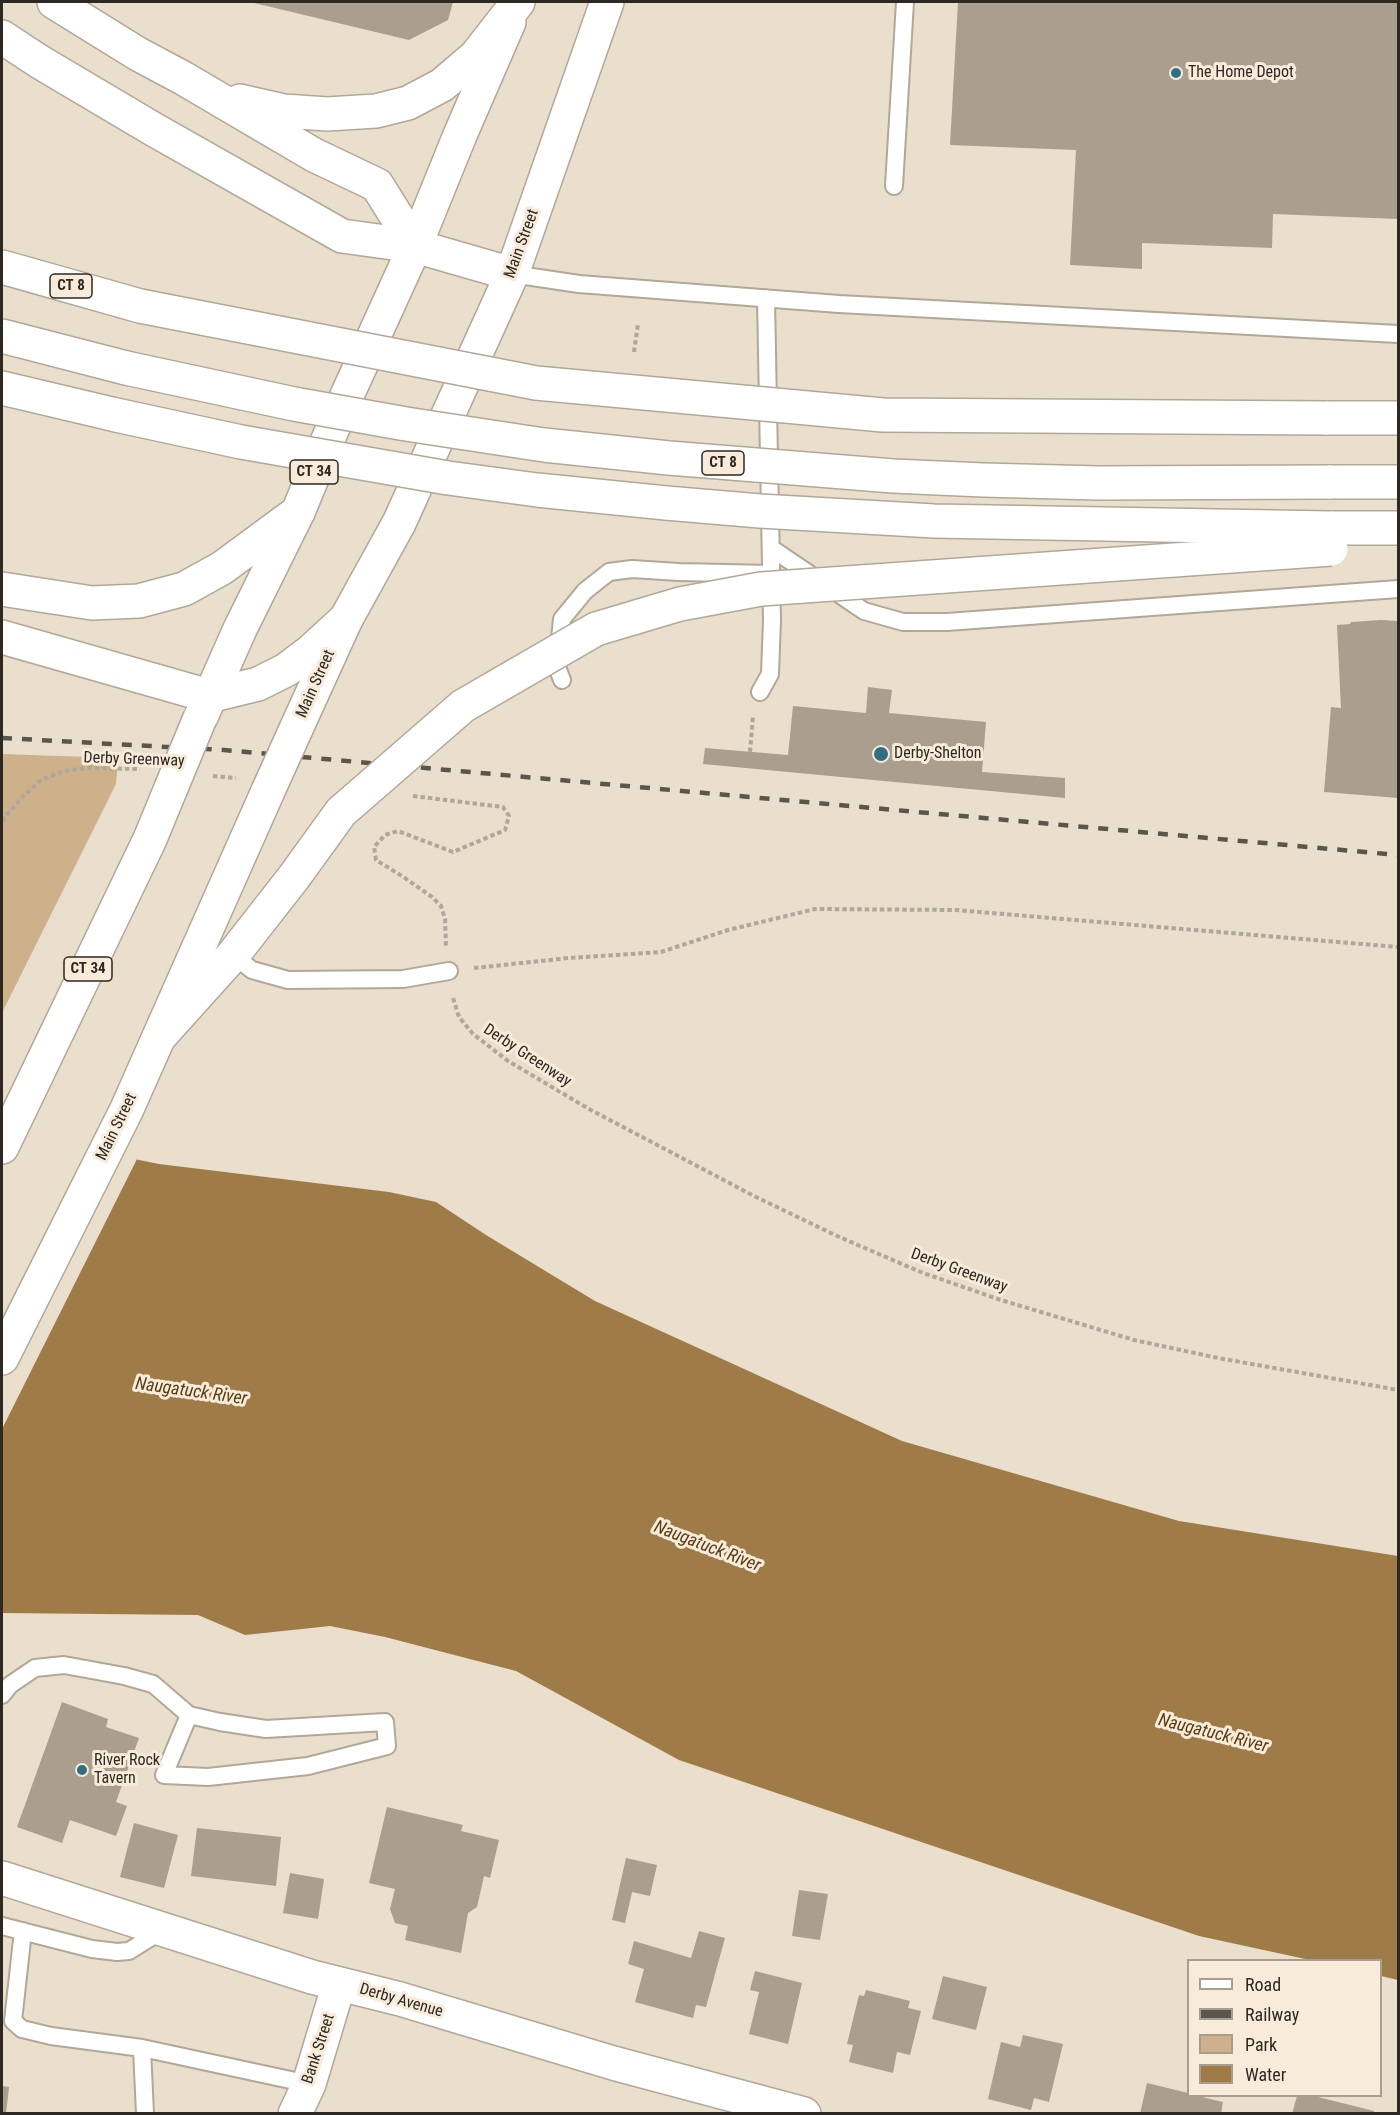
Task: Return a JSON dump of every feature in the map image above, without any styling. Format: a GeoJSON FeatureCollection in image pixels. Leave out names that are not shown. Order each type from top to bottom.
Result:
{"type":"FeatureCollection","features":[{"type":"Feature","properties":{"kind":"main road"},"geometry":{"type":"LineString","coordinates":[[54,2],[138,54],[314,155],[377,185],[415,246]]}},
{"type":"Feature","properties":{"kind":"main road"},"geometry":{"type":"LineString","coordinates":[[199,87],[249,104],[327,114],[375,111],[408,103],[442,85],[476,56],[518,2]]}},
{"type":"Feature","properties":{"kind":"main road","name":"CT 34"},"geometry":{"type":"LineString","coordinates":[[2,1147],[150,839],[159,779],[204,707],[298,512],[339,413],[415,246],[518,2]]}},
{"type":"Feature","properties":{"kind":"main road","name":"Main Street"},"geometry":{"type":"LineString","coordinates":[[2,1358],[126,1111],[161,1035],[254,785],[296,729],[346,619],[399,523],[512,274],[608,2]]}},
{"type":"Feature","properties":{"kind":"main road"},"geometry":{"type":"LineString","coordinates":[[2,37],[153,129],[342,236],[415,246],[512,274]]}},
{"type":"Feature","properties":{"kind":"main road","name":"CT 8"},"geometry":{"type":"LineString","coordinates":[[2,267],[140,306],[548,384],[883,415],[1398,418]]}},
{"type":"Feature","properties":{"kind":"main road","name":"CT 8"},"geometry":{"type":"LineString","coordinates":[[2,336],[126,368],[294,404],[544,445],[669,458],[881,475],[983,480],[1098,483],[1398,482]]}},
{"type":"Feature","properties":{"kind":"main road"},"geometry":{"type":"LineString","coordinates":[[2,388],[241,442],[437,476],[537,490],[760,511],[1398,543]]}},
{"type":"Feature","properties":{"kind":"main road"},"geometry":{"type":"LineString","coordinates":[[2,589],[92,603],[139,601],[184,589],[222,568],[298,512]]}},
{"type":"Feature","properties":{"kind":"main road"},"geometry":{"type":"LineString","coordinates":[[161,1035],[233,955],[294,878],[341,812],[463,706],[596,629],[680,604],[761,589],[1330,538],[1398,528]]}},
{"type":"Feature","properties":{"kind":"main road"},"geometry":{"type":"LineString","coordinates":[[2,637],[204,707],[286,670],[310,652],[346,619]]}},
{"type":"Feature","properties":{"kind":"main road","name":"Derby Avenue"},"geometry":{"type":"LineString","coordinates":[[2,1878],[339,1984],[400,1999],[613,2063],[804,2114]]}},
{"type":"Feature","properties":{"kind":"main road","name":"Bank Street"},"geometry":{"type":"LineString","coordinates":[[296,2114],[309,2084],[339,1984]]}},
{"type":"Feature","properties":{"kind":"lane"},"geometry":{"type":"LineString","coordinates":[[894,186],[905,2]]}},
{"type":"Feature","properties":{"kind":"lane"},"geometry":{"type":"LineString","coordinates":[[512,274],[588,285],[839,304],[1398,334]]}},
{"type":"Feature","properties":{"kind":"lane"},"geometry":{"type":"LineString","coordinates":[[760,692],[770,674],[772,574],[766,298]]}},
{"type":"Feature","properties":{"kind":"lane"},"geometry":{"type":"LineString","coordinates":[[771,548],[864,611],[903,622],[947,622],[1398,589]]}},
{"type":"Feature","properties":{"kind":"lane"},"geometry":{"type":"LineString","coordinates":[[562,680],[557,667],[562,619],[585,591],[609,572],[632,569],[679,573],[772,574]]}},
{"type":"Feature","properties":{"kind":"lane"},"geometry":{"type":"LineString","coordinates":[[233,955],[252,970],[288,980],[403,979],[449,971]]}},
{"type":"Feature","properties":{"kind":"lane"},"geometry":{"type":"LineString","coordinates":[[2,1695],[10,1685],[35,1668],[64,1665],[153,1684],[189,1715],[266,1729],[385,1722],[387,1746],[308,1766],[208,1777],[164,1775],[189,1715]]}},
{"type":"Feature","properties":{"kind":"lane"},"geometry":{"type":"LineString","coordinates":[[2,1926],[117,1952],[129,1951],[162,1930]]}},
{"type":"Feature","properties":{"kind":"lane"},"geometry":{"type":"LineString","coordinates":[[23,1931],[13,2021],[22,2029],[51,2036],[142,2048],[309,2084]]}},
{"type":"Feature","properties":{"kind":"lane"},"geometry":{"type":"LineString","coordinates":[[142,2048],[145,2114]]}},
{"type":"Feature","properties":{"kind":"path"},"geometry":{"type":"LineString","coordinates":[[634,352],[638,324]]}},
{"type":"Feature","properties":{"kind":"path"},"geometry":{"type":"LineString","coordinates":[[750,752],[754,709]]}},
{"type":"Feature","properties":{"kind":"path","name":"Derby Greenway"},"geometry":{"type":"LineString","coordinates":[[2,820],[40,780],[63,771],[89,768],[159,779]]}},
{"type":"Feature","properties":{"kind":"path","name":"Derby Greenway"},"geometry":{"type":"LineString","coordinates":[[206,775],[254,785]]}},
{"type":"Feature","properties":{"kind":"path","name":"Derby Greenway"},"geometry":{"type":"LineString","coordinates":[[402,795],[503,807],[509,816],[505,830],[453,852],[398,831],[385,835],[374,847],[376,860],[432,897],[441,906],[445,919],[453,996],[459,1017],[473,1034],[508,1061],[589,1109],[752,1195],[837,1236],[934,1277],[1041,1313],[1134,1340],[1218,1358],[1398,1390]]}},
{"type":"Feature","properties":{"kind":"path"},"geometry":{"type":"LineString","coordinates":[[449,971],[569,958],[662,952],[728,930],[815,909],[956,910],[1398,947]]}},
{"type":"Feature","properties":{"kind":"green space"},"geometry":{"type":"Polygon","coordinates":[[[2,754],[118,758],[116,784],[2,1013],[2,754]]]}},
{"type":"Feature","properties":{"kind":"water","name":"Naugatuck River"},"geometry":{"type":"Polygon","coordinates":[[[2,1132],[159,1164],[389,1192],[436,1202],[595,1301],[902,1441],[1179,1521],[1398,1556],[1398,1980],[1382,1976],[1382,1959],[1305,1959],[1199,1936],[679,1760],[516,1671],[385,1637],[330,1626],[245,1635],[198,1615],[2,1613],[2,1132]]]}},
{"type":"Feature","properties":{"kind":"pier"},"geometry":{"type":"Polygon","coordinates":[[[2,1129],[138,1157],[2,1429],[2,1129]]]}},
{"type":"Feature","properties":{"kind":"building"},"geometry":{"type":"Polygon","coordinates":[[[250,2],[453,2],[448,20],[409,40],[250,2]]]}},
{"type":"Feature","properties":{"kind":"building","name":"The Home Depot"},"geometry":{"type":"Polygon","coordinates":[[[958,2],[1398,2],[1398,219],[1273,214],[1272,248],[1142,243],[1142,269],[1070,265],[1076,150],[950,145],[958,2]]]}},
{"type":"Feature","properties":{"kind":"building"},"geometry":{"type":"Polygon","coordinates":[[[1381,620],[1398,621],[1398,798],[1324,792],[1331,707],[1341,708],[1337,625],[1381,620]]]}},
{"type":"Feature","properties":{"kind":"building","name":"Derby-Shelton"},"geometry":{"type":"Polygon","coordinates":[[[868,687],[892,690],[889,713],[986,722],[982,772],[1065,778],[1065,798],[703,764],[705,748],[788,755],[793,706],[866,713],[868,687]]]}},
{"type":"Feature","properties":{"kind":"building","name":"River Rock Tavern"},"geometry":{"type":"Polygon","coordinates":[[[62,1702],[108,1719],[106,1727],[139,1738],[116,1802],[127,1806],[116,1836],[70,1820],[62,1843],[17,1827],[62,1702]]]}},
{"type":"Feature","properties":{"kind":"building"},"geometry":{"type":"Polygon","coordinates":[[[387,1807],[463,1825],[461,1831],[499,1840],[490,1878],[484,1876],[477,1907],[468,1913],[461,1953],[405,1940],[408,1926],[395,1923],[390,1909],[395,1889],[369,1883],[387,1807]]]}},
{"type":"Feature","properties":{"kind":"building"},"geometry":{"type":"Polygon","coordinates":[[[134,1823],[178,1835],[164,1888],[120,1877],[134,1823]]]}},
{"type":"Feature","properties":{"kind":"building"},"geometry":{"type":"Polygon","coordinates":[[[197,1828],[281,1837],[276,1886],[191,1876],[197,1828]]]}},
{"type":"Feature","properties":{"kind":"building"},"geometry":{"type":"Polygon","coordinates":[[[626,1858],[657,1865],[650,1896],[632,1892],[625,1923],[612,1920],[626,1858]]]}},
{"type":"Feature","properties":{"kind":"building"},"geometry":{"type":"Polygon","coordinates":[[[290,1873],[324,1879],[318,1919],[283,1913],[290,1873]]]}},
{"type":"Feature","properties":{"kind":"building"},"geometry":{"type":"Polygon","coordinates":[[[799,1890],[828,1894],[820,1940],[792,1936],[799,1890]]]}},
{"type":"Feature","properties":{"kind":"building"},"geometry":{"type":"Polygon","coordinates":[[[699,1931],[725,1938],[706,2007],[696,2005],[693,2018],[635,2002],[644,1969],[628,1964],[634,1941],[691,1958],[699,1931]]]}},
{"type":"Feature","properties":{"kind":"building"},"geometry":{"type":"Polygon","coordinates":[[[755,1971],[802,1983],[788,2044],[749,2034],[759,1992],[750,1990],[755,1971]]]}},
{"type":"Feature","properties":{"kind":"building"},"geometry":{"type":"Polygon","coordinates":[[[943,1976],[987,1987],[976,2030],[932,2019],[943,1976]]]}},
{"type":"Feature","properties":{"kind":"building"},"geometry":{"type":"Polygon","coordinates":[[[866,1990],[910,2001],[908,2008],[921,2011],[910,2055],[897,2052],[893,2073],[849,2062],[853,2045],[847,2044],[859,1995],[864,1996],[866,1990]]]}},
{"type":"Feature","properties":{"kind":"building"},"geometry":{"type":"Polygon","coordinates":[[[1023,2035],[1063,2044],[1049,2102],[1034,2098],[1031,2110],[988,2099],[1001,2042],[1020,2047],[1023,2035]]]}},
{"type":"Feature","properties":{"kind":"building"},"geometry":{"type":"Polygon","coordinates":[[[1147,2083],[1187,2093],[1187,2097],[1202,2097],[1223,2102],[1221,2114],[1140,2114],[1147,2083]]]}},
{"type":"Feature","properties":{"kind":"building"},"geometry":{"type":"Polygon","coordinates":[[[2,2086],[9,2087],[6,2114],[2,2114],[2,2086]]]}},
{"type":"Feature","properties":{"kind":"building"},"geometry":{"type":"Polygon","coordinates":[[[1297,2097],[1318,2097],[1374,2111],[1374,2114],[1292,2114],[1297,2097]]]}},
{"type":"Feature","properties":{"kind":"railway"},"geometry":{"type":"LineString","coordinates":[[2,738],[224,750],[1398,855]]}},
{"type":"Feature","properties":{"kind":"place","name":"The Home Depot"},"geometry":{"type":"Point","coordinates":[1176,73]}},
{"type":"Feature","properties":{"kind":"place","name":"Derby-Shelton"},"geometry":{"type":"Point","coordinates":[881,754]}},
{"type":"Feature","properties":{"kind":"place","name":"River Rock Tavern"},"geometry":{"type":"Point","coordinates":[82,1770]}}]}
